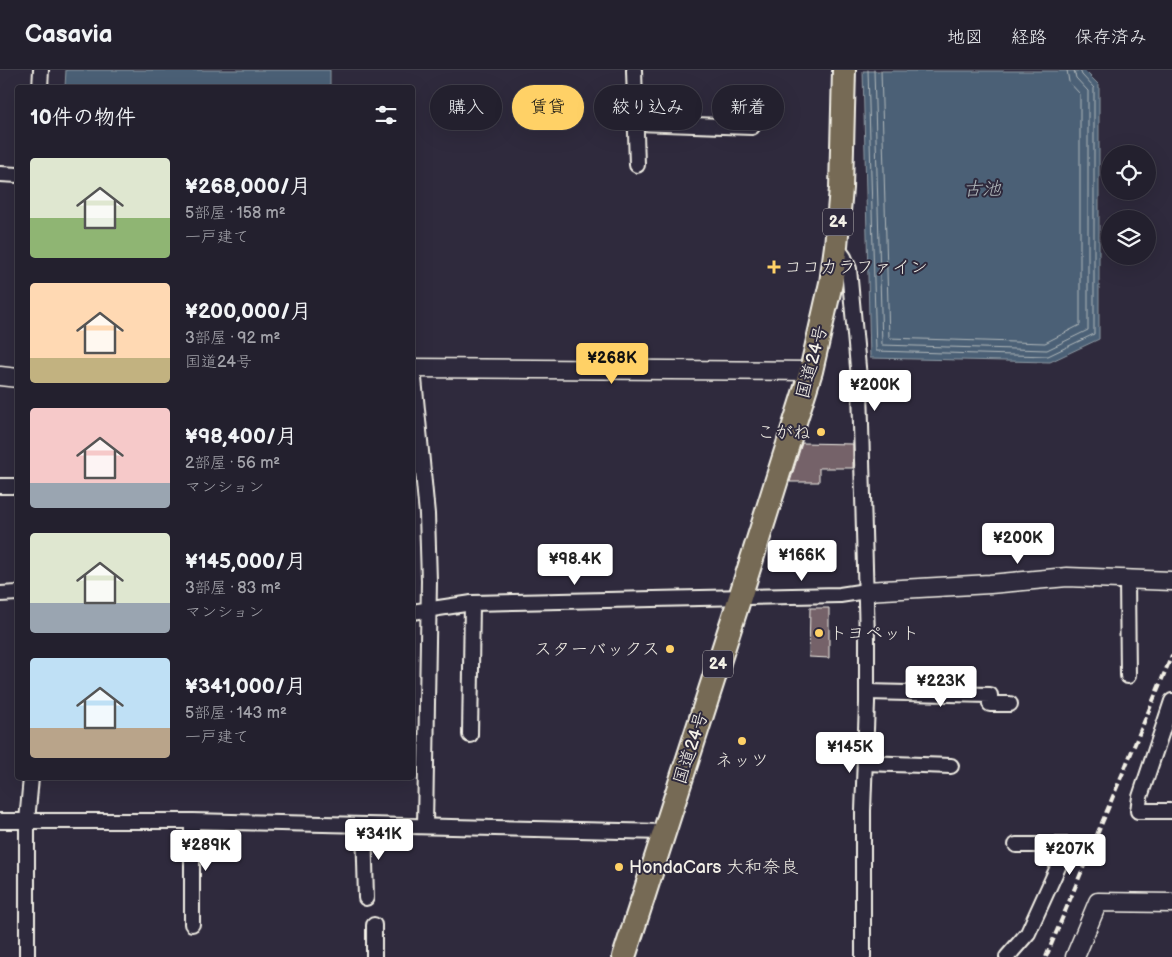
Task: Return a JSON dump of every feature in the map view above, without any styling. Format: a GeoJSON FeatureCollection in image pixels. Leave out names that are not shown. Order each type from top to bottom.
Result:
{"type":"FeatureCollection","features":[{"type":"Feature","properties":{"kind":"highway","name":"国道24号"},"geometry":{"type":"LineString","coordinates":[[624,957],[811,371],[831,283],[836,246],[841,188],[844,70]]}},
{"type":"Feature","properties":{"kind":"street"},"geometry":{"type":"LineString","coordinates":[[40,85],[41,70]]}},
{"type":"Feature","properties":{"kind":"street"},"geometry":{"type":"LineString","coordinates":[[634,70],[635,85]]}},
{"type":"Feature","properties":{"kind":"street"},"geometry":{"type":"LineString","coordinates":[[636,130],[637,165]]}},
{"type":"Feature","properties":{"kind":"street"},"geometry":{"type":"LineString","coordinates":[[0,174],[15,175]]}},
{"type":"Feature","properties":{"kind":"street"},"geometry":{"type":"LineString","coordinates":[[836,246],[844,257],[849,269],[860,389],[867,692],[863,810],[863,957]]}},
{"type":"Feature","properties":{"kind":"street"},"geometry":{"type":"LineString","coordinates":[[415,368],[811,371]]}},
{"type":"Feature","properties":{"kind":"street"},"geometry":{"type":"LineString","coordinates":[[0,376],[15,378]]}},
{"type":"Feature","properties":{"kind":"street"},"geometry":{"type":"LineString","coordinates":[[415,389],[427,514],[429,581],[427,611],[425,826]]}},
{"type":"Feature","properties":{"kind":"street"},"geometry":{"type":"LineString","coordinates":[[0,486],[15,486]]}},
{"type":"Feature","properties":{"kind":"street"},"geometry":{"type":"LineString","coordinates":[[415,612],[472,603],[840,595],[866,591],[990,584],[1067,577],[1172,581]]}},
{"type":"Feature","properties":{"kind":"street"},"geometry":{"type":"LineString","coordinates":[[1128,579],[1128,676]]}},
{"type":"Feature","properties":{"kind":"street"},"geometry":{"type":"LineString","coordinates":[[0,594],[15,593]]}},
{"type":"Feature","properties":{"kind":"street"},"geometry":{"type":"LineString","coordinates":[[470,735],[472,603]]}},
{"type":"Feature","properties":{"kind":"street"},"geometry":{"type":"LineString","coordinates":[[867,692],[990,695],[990,704],[1010,704]]}},
{"type":"Feature","properties":{"kind":"street"},"geometry":{"type":"LineString","coordinates":[[1172,701],[1168,725],[1140,797],[1138,811],[1172,811]]}},
{"type":"Feature","properties":{"kind":"street"},"geometry":{"type":"LineString","coordinates":[[865,763],[951,766]]}},
{"type":"Feature","properties":{"kind":"street"},"geometry":{"type":"LineString","coordinates":[[27,957],[27,821],[31,780]]}},
{"type":"Feature","properties":{"kind":"street"},"geometry":{"type":"LineString","coordinates":[[0,820],[192,821],[664,832]]}},
{"type":"Feature","properties":{"kind":"street"},"geometry":{"type":"LineString","coordinates":[[192,821],[192,924]]}},
{"type":"Feature","properties":{"kind":"street"},"geometry":{"type":"LineString","coordinates":[[364,825],[366,898]]}},
{"type":"Feature","properties":{"kind":"street"},"geometry":{"type":"LineString","coordinates":[[1007,957],[1028,933],[1068,845],[1016,845]]}},
{"type":"Feature","properties":{"kind":"street"},"geometry":{"type":"LineString","coordinates":[[1075,957],[1098,902],[1172,903]]}},
{"type":"Feature","properties":{"kind":"street"},"geometry":{"type":"LineString","coordinates":[[374,925],[374,957]]}},
{"type":"Feature","properties":{"kind":"water"},"geometry":{"type":"Polygon","coordinates":[[[66,70],[330,70],[330,85],[65,85],[66,70]]]}},
{"type":"Feature","properties":{"kind":"water","name":"古池"},"geometry":{"type":"Polygon","coordinates":[[[863,71],[1085,71],[1099,85],[1099,339],[1050,362],[870,358],[863,71]]]}},
{"type":"Feature","properties":{"kind":"building"},"geometry":{"type":"Polygon","coordinates":[[[802,443],[853,444],[853,468],[819,468],[819,482],[790,482],[802,443]]]}},
{"type":"Feature","properties":{"kind":"building","name":"トヨペット"},"geometry":{"type":"Polygon","coordinates":[[[810,608],[829,608],[829,658],[809,657],[810,608]]]}},
{"type":"Feature","properties":{"kind":"railway"},"geometry":{"type":"LineString","coordinates":[[1046,957],[1172,655]]}},
{"type":"Feature","properties":{"kind":"place","name":"ココカラファイン"},"geometry":{"type":"Point","coordinates":[774,267]}},
{"type":"Feature","properties":{"kind":"place","name":"こがね"},"geometry":{"type":"Point","coordinates":[821,432]}},
{"type":"Feature","properties":{"kind":"place","name":"トヨペット"},"geometry":{"type":"Point","coordinates":[819,633]}},
{"type":"Feature","properties":{"kind":"place","name":"スターバックス"},"geometry":{"type":"Point","coordinates":[670,649]}},
{"type":"Feature","properties":{"kind":"place","name":"ネッツ"},"geometry":{"type":"Point","coordinates":[742,741]}},
{"type":"Feature","properties":{"kind":"place","name":"HondaCars 大和奈良"},"geometry":{"type":"Point","coordinates":[619,867]}}]}
